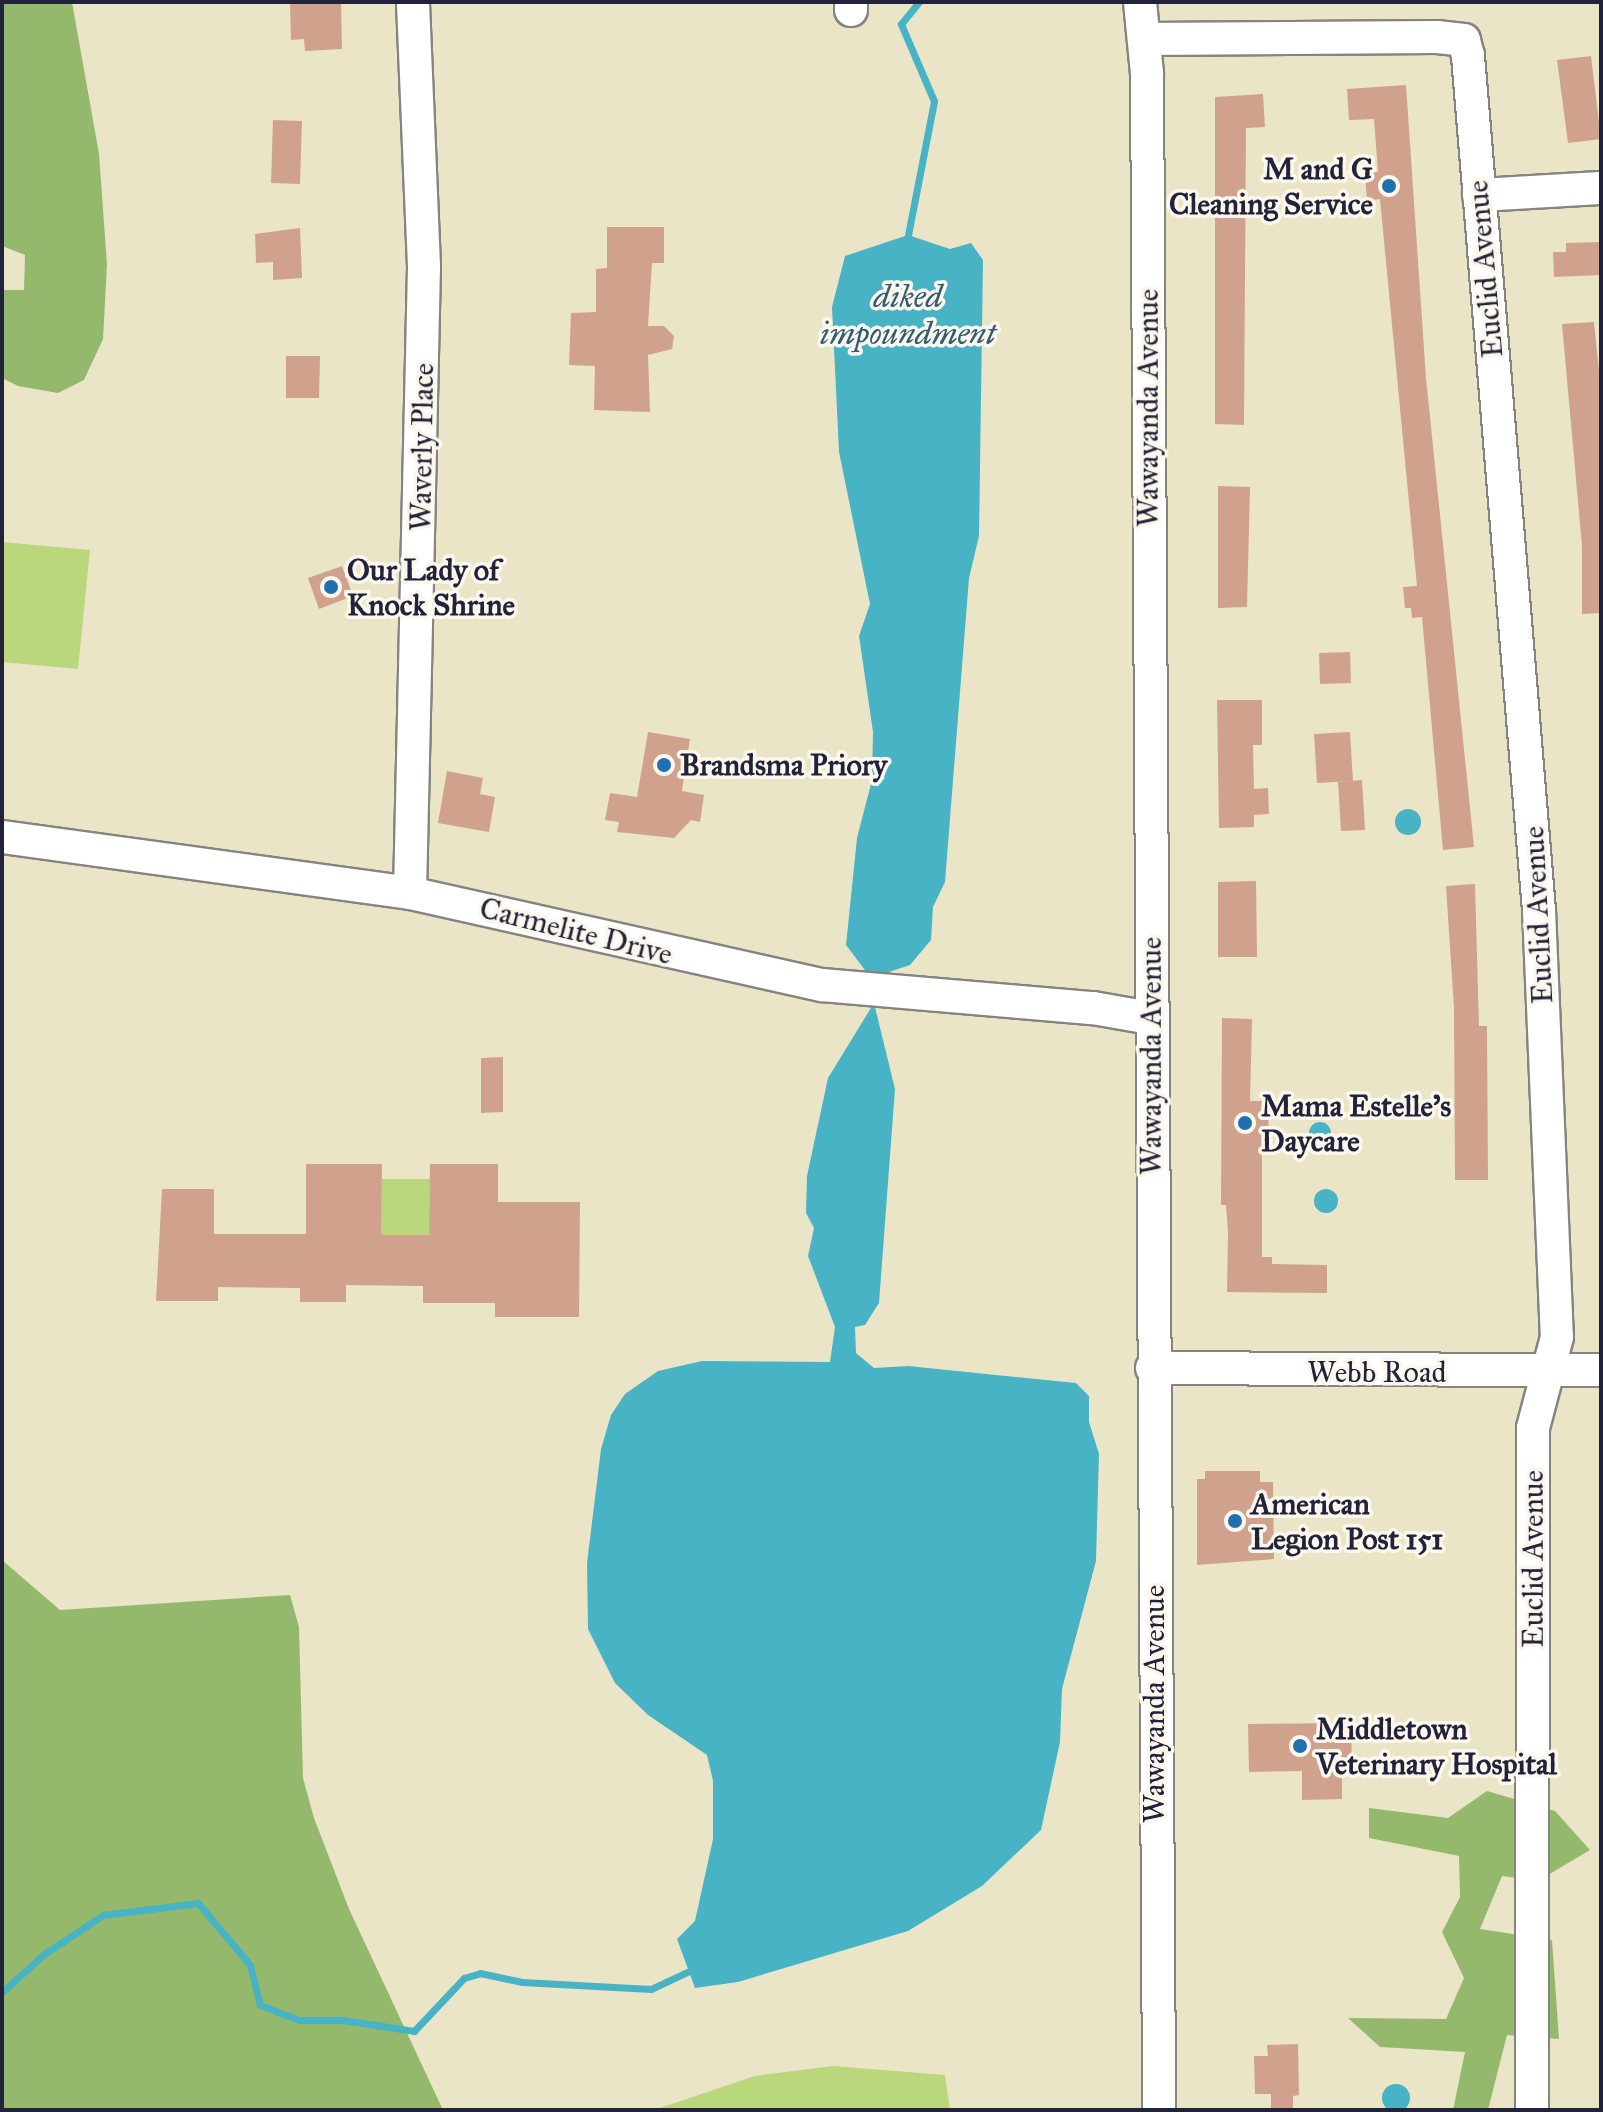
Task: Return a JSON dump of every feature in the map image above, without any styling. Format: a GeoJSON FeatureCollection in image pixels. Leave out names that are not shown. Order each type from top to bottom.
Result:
{"type":"FeatureCollection","features":[{"type":"Feature","properties":{"kind":"street","name":"Waverly Place"},"geometry":{"type":"LineString","coordinates":[[410,893],[424,266],[413,2]]}},
{"type":"Feature","properties":{"kind":"street","name":"Wawayanda Avenue"},"geometry":{"type":"LineString","coordinates":[[1140,2],[1144,39],[1159,2110]]}},
{"type":"Feature","properties":{"kind":"street","name":"Euclid Avenue"},"geometry":{"type":"LineString","coordinates":[[1144,39],[1464,40],[1539,910],[1557,1337],[1533,1428],[1532,2110]]}},
{"type":"Feature","properties":{"kind":"street"},"geometry":{"type":"LineString","coordinates":[[1479,195],[1601,188]]}},
{"type":"Feature","properties":{"kind":"street","name":"Carmelite Drive"},"geometry":{"type":"LineString","coordinates":[[2,837],[410,893],[822,985],[1093,1008],[1150,1018]]}},
{"type":"Feature","properties":{"kind":"street","name":"Webb Road"},"geometry":{"type":"LineString","coordinates":[[1152,1368],[1601,1370]]}},
{"type":"Feature","properties":{"kind":"green space"},"geometry":{"type":"Polygon","coordinates":[[[2,2],[72,2],[99,154],[107,264],[103,339],[84,380],[58,393],[18,386],[2,378],[2,290],[24,290],[25,255],[2,246],[2,2]]]}},
{"type":"Feature","properties":{"kind":"green space"},"geometry":{"type":"Polygon","coordinates":[[[2,542],[90,550],[78,669],[2,662],[2,542]]]}},
{"type":"Feature","properties":{"kind":"green space"},"geometry":{"type":"Polygon","coordinates":[[[381,1179],[430,1179],[429,1235],[381,1235],[381,1179]]]}},
{"type":"Feature","properties":{"kind":"green space"},"geometry":{"type":"Polygon","coordinates":[[[2,1560],[60,1610],[290,1595],[299,1627],[303,1778],[314,1818],[349,1909],[443,2110],[2,2110],[2,1560]]]}},
{"type":"Feature","properties":{"kind":"green space"},"geometry":{"type":"Polygon","coordinates":[[[1487,1791],[1555,1811],[1590,1850],[1538,1881],[1502,1876],[1480,1929],[1552,1940],[1559,2039],[1507,2035],[1488,2110],[1453,2110],[1465,2052],[1380,2047],[1348,2018],[1446,2019],[1464,1978],[1442,1932],[1460,1897],[1459,1856],[1369,1838],[1369,1808],[1448,1818],[1487,1791]]]}},
{"type":"Feature","properties":{"kind":"green space"},"geometry":{"type":"Polygon","coordinates":[[[833,2066],[945,2075],[950,2110],[654,2110],[755,2076],[833,2066]]]}},
{"type":"Feature","properties":{"kind":"water","name":"diked impoundment"},"geometry":{"type":"Polygon","coordinates":[[[908,235],[950,249],[971,243],[983,260],[979,536],[969,578],[945,882],[933,907],[931,940],[910,965],[871,978],[846,945],[857,838],[872,780],[873,732],[859,636],[870,604],[839,452],[832,307],[845,256],[908,235]]]}},
{"type":"Feature","properties":{"kind":"water"},"geometry":{"type":"Polygon","coordinates":[[[1408,809],[1417,813],[1421,822],[1417,831],[1408,835],[1399,831],[1395,822],[1399,813],[1408,809]]]}},
{"type":"Feature","properties":{"kind":"water"},"geometry":{"type":"Polygon","coordinates":[[[874,1003],[895,1089],[879,1303],[865,1325],[855,1327],[856,1353],[874,1368],[908,1366],[1076,1383],[1089,1396],[1089,1422],[1099,1454],[1096,1561],[1062,1689],[1060,1742],[1041,1830],[982,1886],[908,1931],[738,1982],[695,1988],[677,1939],[695,1921],[713,1839],[713,1781],[707,1755],[648,1715],[615,1683],[588,1629],[587,1563],[601,1449],[611,1415],[625,1394],[658,1371],[702,1361],[830,1362],[835,1327],[808,1256],[814,1228],[806,1213],[807,1176],[828,1078],[874,1003]]]}},
{"type":"Feature","properties":{"kind":"water"},"geometry":{"type":"Polygon","coordinates":[[[1316,1122],[1324,1122],[1331,1133],[1324,1144],[1316,1144],[1309,1137],[1309,1129],[1316,1122]]]}},
{"type":"Feature","properties":{"kind":"water"},"geometry":{"type":"Polygon","coordinates":[[[1326,1189],[1337,1196],[1338,1201],[1331,1212],[1326,1213],[1315,1206],[1314,1201],[1321,1190],[1326,1189]]]}},
{"type":"Feature","properties":{"kind":"water"},"geometry":{"type":"Polygon","coordinates":[[[1396,2084],[1406,2088],[1410,2098],[1406,2108],[1396,2112],[1386,2108],[1382,2098],[1386,2088],[1396,2084]]]}},
{"type":"Feature","properties":{"kind":"building"},"geometry":{"type":"Polygon","coordinates":[[[341,2],[342,49],[305,51],[304,39],[291,40],[290,3],[341,2]]]}},
{"type":"Feature","properties":{"kind":"building"},"geometry":{"type":"Polygon","coordinates":[[[1591,56],[1601,139],[1568,143],[1557,60],[1591,56]]]}},
{"type":"Feature","properties":{"kind":"building"},"geometry":{"type":"Polygon","coordinates":[[[1406,85],[1426,378],[1474,847],[1443,850],[1422,617],[1412,618],[1411,608],[1405,608],[1403,587],[1417,586],[1380,199],[1367,201],[1365,173],[1378,172],[1374,119],[1349,120],[1347,89],[1406,85]]]}},
{"type":"Feature","properties":{"kind":"building"},"geometry":{"type":"Polygon","coordinates":[[[1263,94],[1265,127],[1246,128],[1244,425],[1215,424],[1215,97],[1263,94]]]}},
{"type":"Feature","properties":{"kind":"building"},"geometry":{"type":"Polygon","coordinates":[[[273,120],[302,121],[300,184],[271,183],[273,120]]]}},
{"type":"Feature","properties":{"kind":"building"},"geometry":{"type":"Polygon","coordinates":[[[607,227],[664,227],[664,263],[652,263],[648,326],[664,326],[674,336],[672,349],[648,355],[650,412],[594,410],[595,366],[569,365],[571,313],[596,312],[596,269],[607,268],[607,227]]]}},
{"type":"Feature","properties":{"kind":"building"},"geometry":{"type":"Polygon","coordinates":[[[300,228],[302,278],[273,280],[273,262],[256,263],[255,234],[300,228]]]}},
{"type":"Feature","properties":{"kind":"building"},"geometry":{"type":"Polygon","coordinates":[[[1601,242],[1601,275],[1554,277],[1553,252],[1566,252],[1566,243],[1601,242]]]}},
{"type":"Feature","properties":{"kind":"building"},"geometry":{"type":"Polygon","coordinates":[[[1594,322],[1601,391],[1601,613],[1582,614],[1582,546],[1562,324],[1594,322]]]}},
{"type":"Feature","properties":{"kind":"building"},"geometry":{"type":"Polygon","coordinates":[[[286,356],[320,356],[319,398],[286,398],[286,356]]]}},
{"type":"Feature","properties":{"kind":"building"},"geometry":{"type":"Polygon","coordinates":[[[1218,486],[1250,487],[1247,607],[1218,608],[1218,486]]]}},
{"type":"Feature","properties":{"kind":"building","name":"Our Lady of Knock Shrine"},"geometry":{"type":"Polygon","coordinates":[[[342,566],[353,596],[319,609],[308,578],[342,566]]]}},
{"type":"Feature","properties":{"kind":"building"},"geometry":{"type":"Polygon","coordinates":[[[1350,652],[1351,683],[1320,684],[1319,653],[1350,652]]]}},
{"type":"Feature","properties":{"kind":"building"},"geometry":{"type":"Polygon","coordinates":[[[1217,700],[1262,700],[1262,745],[1253,745],[1254,789],[1268,788],[1269,814],[1254,815],[1254,827],[1219,828],[1217,700]]]}},
{"type":"Feature","properties":{"kind":"building","name":"Brandsma Priory"},"geometry":{"type":"Polygon","coordinates":[[[648,732],[690,739],[682,791],[704,795],[700,822],[691,820],[674,838],[617,832],[619,822],[605,820],[610,793],[637,797],[648,732]]]}},
{"type":"Feature","properties":{"kind":"building"},"geometry":{"type":"Polygon","coordinates":[[[1350,732],[1353,781],[1317,783],[1314,734],[1350,732]]]}},
{"type":"Feature","properties":{"kind":"building"},"geometry":{"type":"Polygon","coordinates":[[[447,771],[483,778],[480,794],[495,797],[489,832],[438,823],[447,771]]]}},
{"type":"Feature","properties":{"kind":"building"},"geometry":{"type":"Polygon","coordinates":[[[1362,780],[1365,830],[1341,831],[1338,782],[1362,780]]]}},
{"type":"Feature","properties":{"kind":"building"},"geometry":{"type":"Polygon","coordinates":[[[1256,881],[1257,957],[1218,957],[1218,882],[1256,881]]]}},
{"type":"Feature","properties":{"kind":"building"},"geometry":{"type":"Polygon","coordinates":[[[1475,884],[1479,1026],[1487,1026],[1488,1180],[1455,1180],[1454,1008],[1446,886],[1475,884]]]}},
{"type":"Feature","properties":{"kind":"building"},"geometry":{"type":"Polygon","coordinates":[[[1222,1018],[1252,1019],[1250,1101],[1269,1101],[1268,1146],[1262,1146],[1262,1257],[1272,1257],[1272,1264],[1327,1265],[1327,1293],[1227,1292],[1228,1232],[1226,1205],[1221,1205],[1222,1018]]]}},
{"type":"Feature","properties":{"kind":"building"},"geometry":{"type":"Polygon","coordinates":[[[503,1057],[503,1112],[481,1113],[481,1058],[503,1057]]]}},
{"type":"Feature","properties":{"kind":"building"},"geometry":{"type":"Polygon","coordinates":[[[306,1164],[382,1164],[381,1235],[429,1235],[430,1164],[498,1164],[498,1202],[580,1202],[579,1317],[495,1317],[495,1303],[423,1303],[423,1286],[346,1285],[346,1302],[300,1302],[300,1288],[218,1287],[218,1301],[156,1301],[162,1189],[214,1189],[214,1234],[306,1234],[306,1164]]]}},
{"type":"Feature","properties":{"kind":"building","name":"American Legion Post 151"},"geometry":{"type":"Polygon","coordinates":[[[1205,1471],[1260,1471],[1260,1482],[1273,1482],[1274,1559],[1197,1565],[1197,1479],[1205,1479],[1205,1471]]]}},
{"type":"Feature","properties":{"kind":"building","name":"Middletown Veterinary Hospital"},"geometry":{"type":"Polygon","coordinates":[[[1351,1723],[1352,1769],[1342,1768],[1342,1799],[1302,1800],[1302,1771],[1249,1772],[1248,1724],[1351,1723]]]}},
{"type":"Feature","properties":{"kind":"building"},"geometry":{"type":"Polygon","coordinates":[[[1298,2044],[1299,2095],[1293,2096],[1293,2110],[1271,2110],[1271,2094],[1255,2094],[1254,2056],[1268,2056],[1267,2045],[1298,2044]]]}},
{"type":"Feature","properties":{"kind":"waterway"},"geometry":{"type":"LineString","coordinates":[[908,235],[934,101],[901,24],[919,2]]}},
{"type":"Feature","properties":{"kind":"waterway"},"geometry":{"type":"LineString","coordinates":[[2,1992],[44,1954],[103,1915],[198,1903],[250,1965],[260,2005],[299,2020],[343,2020],[414,2031],[464,1978],[480,1973],[522,1982],[651,1989],[689,1971]]}},
{"type":"Feature","properties":{"kind":"place","name":"M and G Cleaning Service"},"geometry":{"type":"Point","coordinates":[1389,186]}},
{"type":"Feature","properties":{"kind":"place","name":"Our Lady of Knock Shrine"},"geometry":{"type":"Point","coordinates":[331,587]}},
{"type":"Feature","properties":{"kind":"place","name":"Brandsma Priory"},"geometry":{"type":"Point","coordinates":[664,765]}},
{"type":"Feature","properties":{"kind":"place","name":"Mama Estelle's Daycare"},"geometry":{"type":"Point","coordinates":[1245,1123]}},
{"type":"Feature","properties":{"kind":"place","name":"American Legion Post 151"},"geometry":{"type":"Point","coordinates":[1235,1521]}},
{"type":"Feature","properties":{"kind":"place","name":"Middletown Veterinary Hospital"},"geometry":{"type":"Point","coordinates":[1300,1746]}}]}
